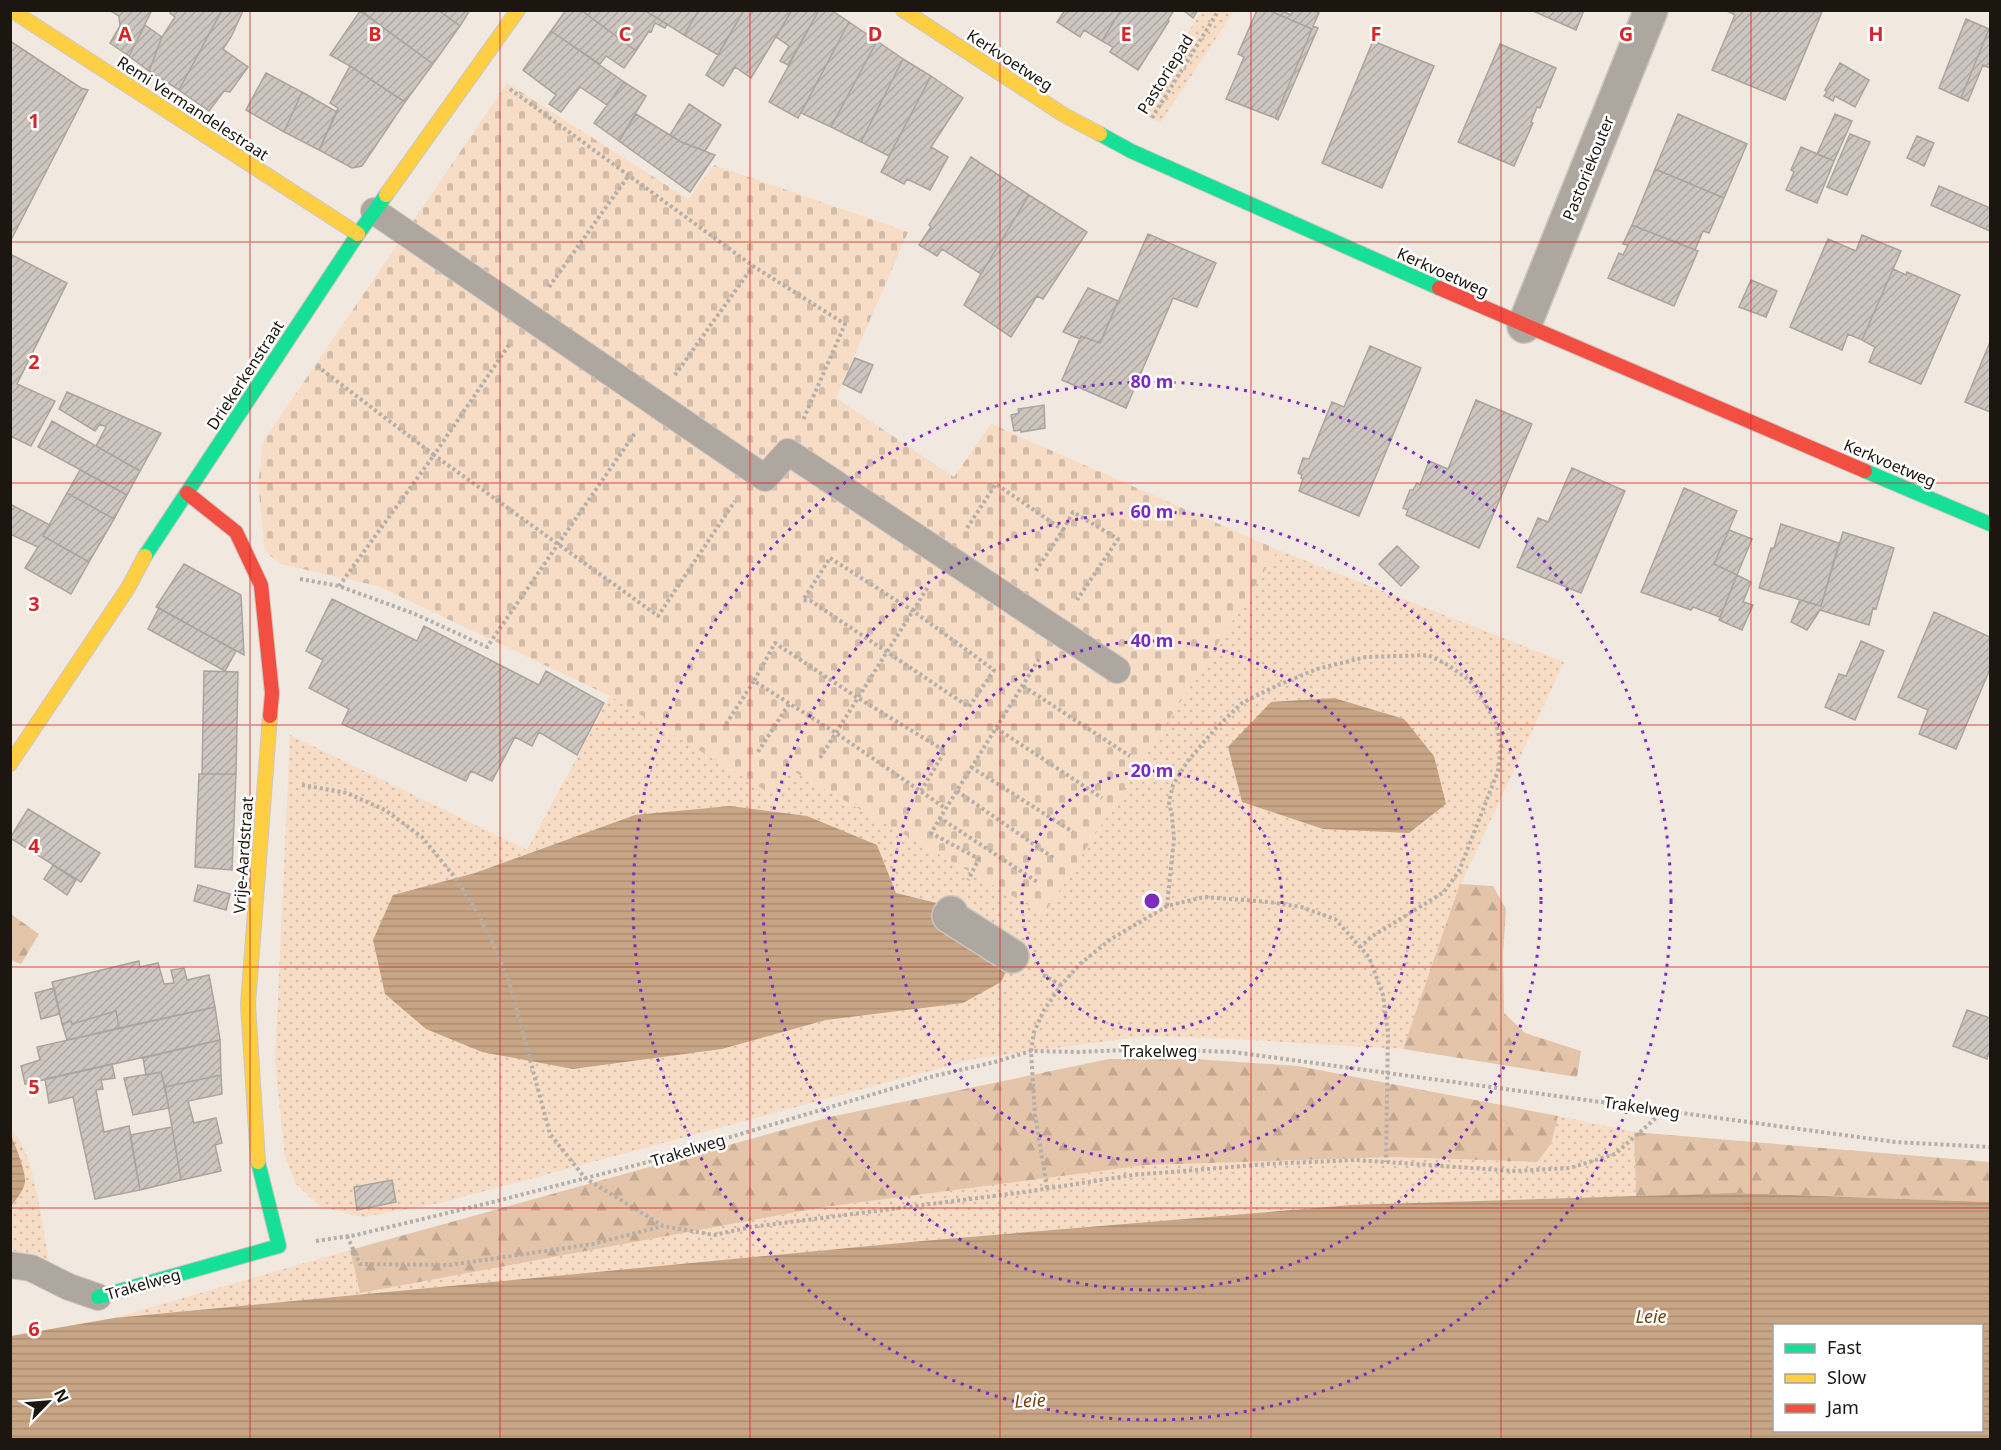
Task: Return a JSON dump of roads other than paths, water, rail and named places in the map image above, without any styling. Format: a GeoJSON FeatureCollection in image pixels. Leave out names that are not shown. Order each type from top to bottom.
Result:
{"type":"FeatureCollection","features":[{"type":"Feature","properties":{"kind":"street","name":"Remi Vermandelestraat"},"geometry":{"type":"LineString","coordinates":[[11,10],[358,234]]}},
{"type":"Feature","properties":{"kind":"street","name":"Driekerkenstraat"},"geometry":{"type":"LineString","coordinates":[[10,764],[128,588],[150,548],[358,234],[518,10]]}},
{"type":"Feature","properties":{"kind":"street","name":"Kerkvoetweg"},"geometry":{"type":"LineString","coordinates":[[903,10],[1064,115],[1131,151],[1524,326],[1990,524]]}},
{"type":"Feature","properties":{"kind":"street","name":"Pastoriekouter"},"geometry":{"type":"LineString","coordinates":[[1524,326],[1651,10]]}},
{"type":"Feature","properties":{"kind":"street","name":"Vrije-Aardstraat"},"geometry":{"type":"LineString","coordinates":[[187,494],[236,532],[261,585],[272,693],[248,1004],[258,1160],[279,1246]]}},
{"type":"Feature","properties":{"kind":"street"},"geometry":{"type":"LineString","coordinates":[[951,913],[949,916],[1012,956]]}},
{"type":"Feature","properties":{"kind":"street","name":"Trakelweg"},"geometry":{"type":"LineString","coordinates":[[98,1297],[279,1246]]}},
{"type":"Feature","properties":{"kind":"lane"},"geometry":{"type":"LineString","coordinates":[[374,211],[765,478],[788,452],[1117,670]]}},
{"type":"Feature","properties":{"kind":"lane","name":"Trakelweg"},"geometry":{"type":"LineString","coordinates":[[10,1265],[31,1268],[69,1287],[98,1297]]}},
{"type":"Feature","properties":{"kind":"water"},"geometry":{"type":"Polygon","coordinates":[[[1334,698],[1404,719],[1434,756],[1446,804],[1409,833],[1323,829],[1242,802],[1228,747],[1271,702],[1334,698]]]}},
{"type":"Feature","properties":{"kind":"water"},"geometry":{"type":"Polygon","coordinates":[[[730,806],[807,816],[877,845],[896,893],[953,907],[1016,951],[1001,982],[963,1003],[826,1020],[722,1049],[573,1069],[482,1052],[426,1029],[385,994],[373,940],[393,895],[475,873],[635,815],[730,806]]]}},
{"type":"Feature","properties":{"kind":"water"},"geometry":{"type":"Polygon","coordinates":[[[11,1135],[22,1165],[25,1182],[11,1206],[11,1135]]]}},
{"type":"Feature","properties":{"kind":"water","name":"Leie"},"geometry":{"type":"Polygon","coordinates":[[[1734,1193],[1990,1202],[1990,1439],[11,1439],[11,1336],[114,1318],[922,1241],[1351,1205],[1734,1193]]]}}]}
